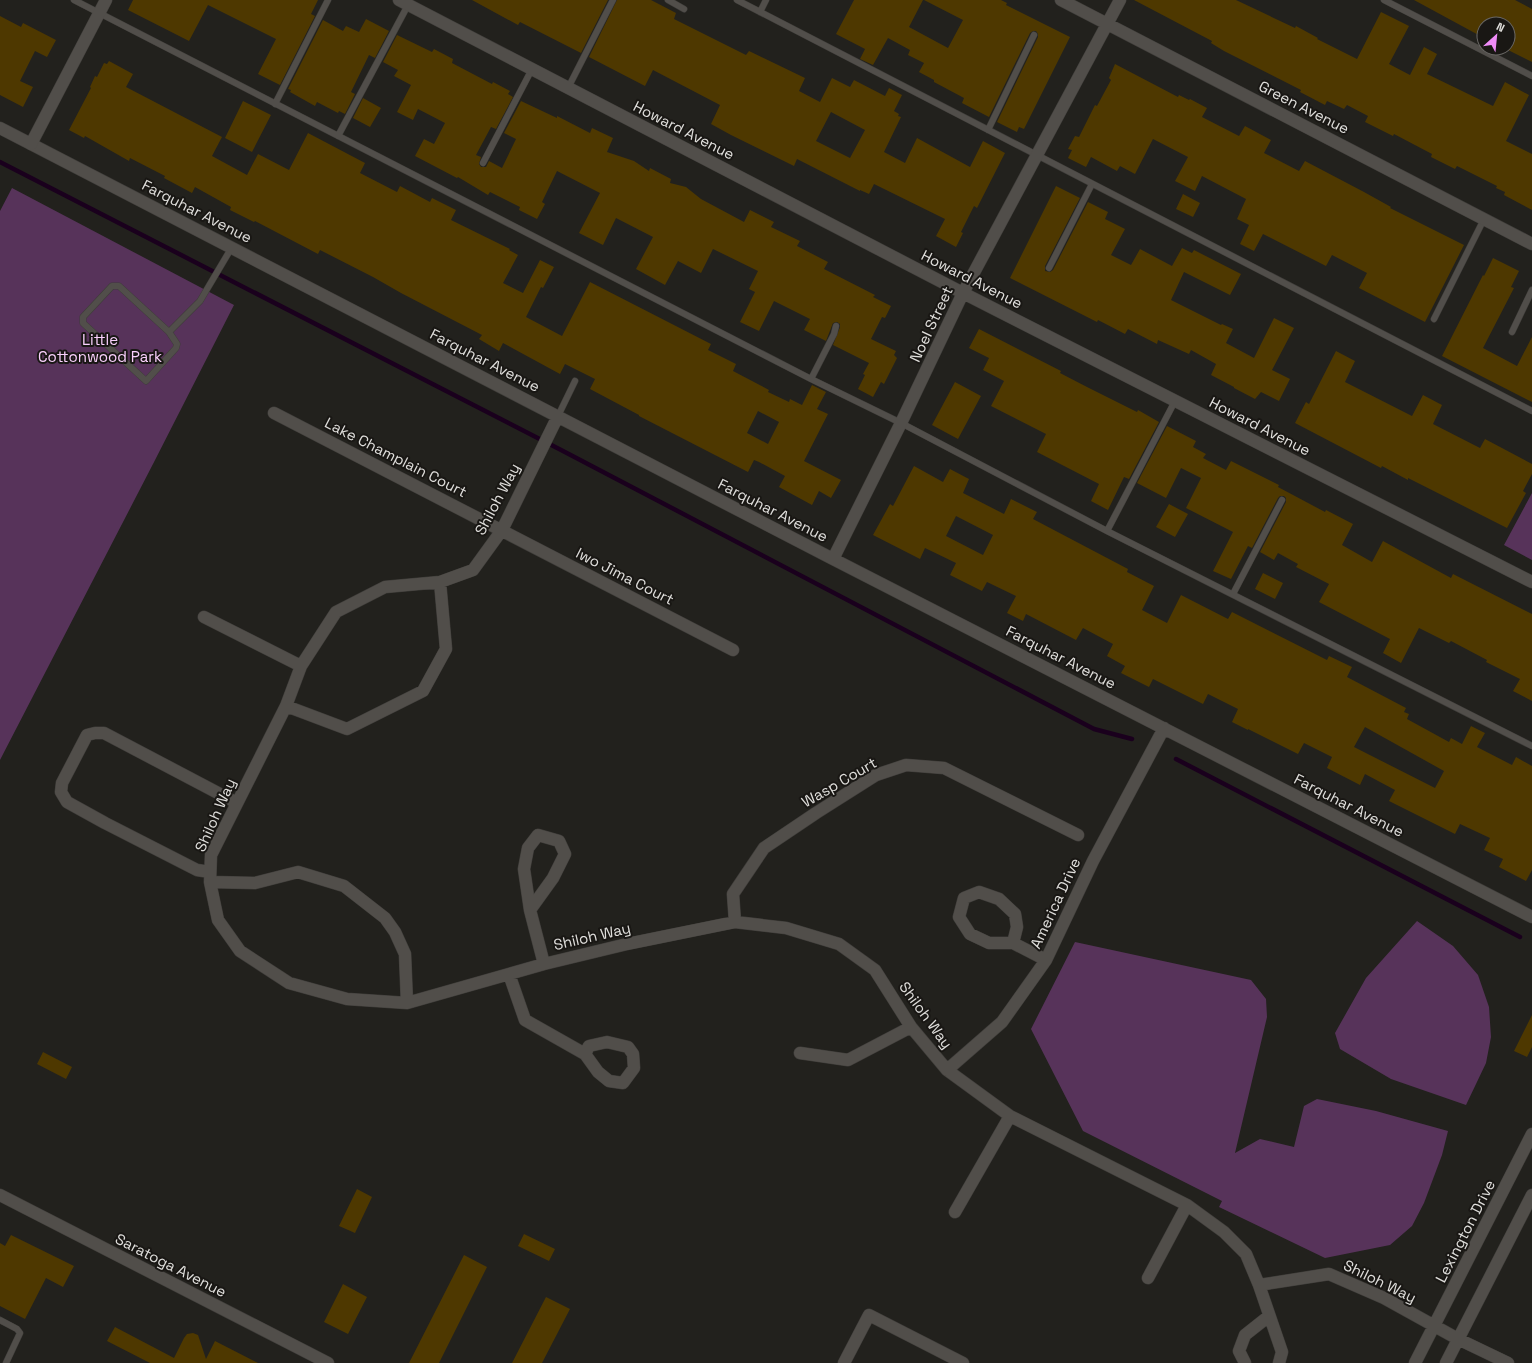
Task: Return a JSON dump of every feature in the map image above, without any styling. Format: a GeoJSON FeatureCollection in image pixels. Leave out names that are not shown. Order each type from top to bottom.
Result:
{"type":"FeatureCollection","features":[{"type":"Feature","properties":{"kind":"street"},"geometry":{"type":"LineString","coordinates":[[31,144],[106,0]]}},
{"type":"Feature","properties":{"kind":"street","name":"Green Avenue"},"geometry":{"type":"LineString","coordinates":[[1061,0],[1532,244]]}},
{"type":"Feature","properties":{"kind":"street","name":"Noel Street"},"geometry":{"type":"LineString","coordinates":[[833,559],[901,423],[963,293],[1120,0]]}},
{"type":"Feature","properties":{"kind":"street","name":"Howard Avenue"},"geometry":{"type":"LineString","coordinates":[[409,3],[568,88],[963,293],[1532,582]]}},
{"type":"Feature","properties":{"kind":"street","name":"Farquhar Avenue"},"geometry":{"type":"LineString","coordinates":[[0,128],[833,559],[1532,917]]}},
{"type":"Feature","properties":{"kind":"street","name":"Lake Champlain Court"},"geometry":{"type":"LineString","coordinates":[[274,413],[502,530]]}},
{"type":"Feature","properties":{"kind":"street","name":"Shiloh Way"},"geometry":{"type":"LineString","coordinates":[[558,416],[502,530],[474,570],[440,582],[385,587],[336,612],[301,666],[286,706],[211,855],[210,877],[218,920],[240,951],[289,983],[347,999],[407,1003],[544,964],[627,944],[735,922],[786,928],[839,944],[875,970],[911,1027],[946,1070],[1010,1116],[1187,1205],[1224,1232],[1246,1254],[1260,1285],[1329,1274],[1384,1298],[1458,1339],[1508,1363]]}},
{"type":"Feature","properties":{"kind":"street","name":"Iwo Jima Court"},"geometry":{"type":"LineString","coordinates":[[502,530],[733,650]]}},
{"type":"Feature","properties":{"kind":"street"},"geometry":{"type":"LineString","coordinates":[[286,706],[347,729],[423,691],[446,649],[440,582]]}},
{"type":"Feature","properties":{"kind":"street"},"geometry":{"type":"LineString","coordinates":[[204,617],[301,666]]}},
{"type":"Feature","properties":{"kind":"street","name":"America Drive"},"geometry":{"type":"LineString","coordinates":[[946,1070],[1002,1022],[1046,960],[1093,861],[1164,728]]}},
{"type":"Feature","properties":{"kind":"street"},"geometry":{"type":"LineString","coordinates":[[237,804],[104,734],[95,733],[87,735],[62,784],[61,792],[67,802],[210,877],[255,883],[298,872],[344,886],[385,918],[395,932],[405,954],[407,1003]]}},
{"type":"Feature","properties":{"kind":"street","name":"Wasp Court"},"geometry":{"type":"LineString","coordinates":[[735,922],[733,894],[764,848],[876,775],[906,765],[944,768],[1078,834]]}},
{"type":"Feature","properties":{"kind":"street"},"geometry":{"type":"LineString","coordinates":[[530,910],[553,878],[565,854],[559,841],[538,835],[528,848],[524,870],[530,910],[544,964]]}},
{"type":"Feature","properties":{"kind":"street"},"geometry":{"type":"LineString","coordinates":[[1013,943],[1017,927],[1014,914],[999,899],[979,892],[964,898],[959,917],[970,934],[989,943],[1013,943],[1046,960]]}},
{"type":"Feature","properties":{"kind":"street"},"geometry":{"type":"LineString","coordinates":[[509,974],[525,1020],[585,1054]]}},
{"type":"Feature","properties":{"kind":"street"},"geometry":{"type":"LineString","coordinates":[[800,1053],[848,1060],[911,1027]]}},
{"type":"Feature","properties":{"kind":"street"},"geometry":{"type":"LineString","coordinates":[[955,1212],[1010,1116]]}},
{"type":"Feature","properties":{"kind":"street","name":"Lexington Drive"},"geometry":{"type":"LineString","coordinates":[[1415,1363],[1532,1134]]}},
{"type":"Feature","properties":{"kind":"street","name":"Saratoga Avenue"},"geometry":{"type":"LineString","coordinates":[[0,1195],[328,1363]]}},
{"type":"Feature","properties":{"kind":"street"},"geometry":{"type":"LineString","coordinates":[[1446,1363],[1532,1195]]}},
{"type":"Feature","properties":{"kind":"street"},"geometry":{"type":"LineString","coordinates":[[1148,1278],[1187,1205]]}},
{"type":"Feature","properties":{"kind":"street"},"geometry":{"type":"LineString","coordinates":[[1260,1285],[1282,1352],[1279,1363]]}},
{"type":"Feature","properties":{"kind":"street"},"geometry":{"type":"LineString","coordinates":[[844,1363],[869,1315],[964,1363]]}},
{"type":"Feature","properties":{"kind":"street"},"geometry":{"type":"LineString","coordinates":[[1245,1363],[1239,1352],[1245,1335],[1269,1316]]}},
{"type":"Feature","properties":{"kind":"lane"},"geometry":{"type":"LineString","coordinates":[[74,0],[811,379],[901,423],[1107,531],[1532,746]]}},
{"type":"Feature","properties":{"kind":"lane"},"geometry":{"type":"LineString","coordinates":[[276,104],[328,0]]}},
{"type":"Feature","properties":{"kind":"lane"},"geometry":{"type":"LineString","coordinates":[[568,88],[613,0]]}},
{"type":"Feature","properties":{"kind":"lane"},"geometry":{"type":"LineString","coordinates":[[668,0],[684,8]]}},
{"type":"Feature","properties":{"kind":"lane"},"geometry":{"type":"LineString","coordinates":[[737,0],[1532,411]]}},
{"type":"Feature","properties":{"kind":"lane"},"geometry":{"type":"LineString","coordinates":[[760,12],[766,0]]}},
{"type":"Feature","properties":{"kind":"lane"},"geometry":{"type":"LineString","coordinates":[[1384,0],[1532,76]]}},
{"type":"Feature","properties":{"kind":"lane"},"geometry":{"type":"LineString","coordinates":[[338,136],[409,3]]}},
{"type":"Feature","properties":{"kind":"lane"},"geometry":{"type":"LineString","coordinates":[[988,130],[1034,36]]}},
{"type":"Feature","properties":{"kind":"lane"},"geometry":{"type":"LineString","coordinates":[[483,164],[532,69]]}},
{"type":"Feature","properties":{"kind":"lane"},"geometry":{"type":"LineString","coordinates":[[1049,268],[1092,184]]}},
{"type":"Feature","properties":{"kind":"lane"},"geometry":{"type":"LineString","coordinates":[[1434,319],[1484,219]]}},
{"type":"Feature","properties":{"kind":"lane"},"geometry":{"type":"LineString","coordinates":[[169,332],[200,301],[232,247]]}},
{"type":"Feature","properties":{"kind":"lane"},"geometry":{"type":"LineString","coordinates":[[112,286],[119,286],[169,332],[176,344],[176,348],[146,381],[83,323],[83,317],[112,286]]}},
{"type":"Feature","properties":{"kind":"lane"},"geometry":{"type":"LineString","coordinates":[[1512,332],[1532,290]]}},
{"type":"Feature","properties":{"kind":"lane"},"geometry":{"type":"LineString","coordinates":[[811,379],[834,334],[836,326]]}},
{"type":"Feature","properties":{"kind":"lane"},"geometry":{"type":"LineString","coordinates":[[558,416],[575,381]]}},
{"type":"Feature","properties":{"kind":"lane"},"geometry":{"type":"LineString","coordinates":[[1107,531],[1175,401]]}},
{"type":"Feature","properties":{"kind":"lane"},"geometry":{"type":"LineString","coordinates":[[1232,594],[1282,500]]}},
{"type":"Feature","properties":{"kind":"lane"},"geometry":{"type":"LineString","coordinates":[[0,1320],[17,1329],[20,1333],[6,1363]]}},
{"type":"Feature","properties":{"kind":"green space","name":"Little Cottonwood Park"},"geometry":{"type":"Polygon","coordinates":[[[12,188],[234,305],[0,760],[0,211],[12,188]]]}},
{"type":"Feature","properties":{"kind":"green space"},"geometry":{"type":"Polygon","coordinates":[[[1532,493],[1532,560],[1504,545],[1532,493]]]}},
{"type":"Feature","properties":{"kind":"green space"},"geometry":{"type":"Polygon","coordinates":[[[1417,921],[1453,946],[1478,975],[1489,1007],[1491,1037],[1486,1063],[1466,1105],[1391,1079],[1340,1049],[1335,1033],[1366,978],[1417,921]]]}},
{"type":"Feature","properties":{"kind":"green space"},"geometry":{"type":"Polygon","coordinates":[[[1075,942],[1251,980],[1266,999],[1267,1017],[1235,1153],[1260,1139],[1294,1147],[1304,1106],[1317,1099],[1376,1111],[1448,1131],[1442,1155],[1424,1203],[1412,1226],[1390,1245],[1325,1258],[1219,1207],[1222,1201],[1083,1131],[1031,1029],[1075,942]]]}},
{"type":"Feature","properties":{"kind":"building"},"geometry":{"type":"Polygon","coordinates":[[[133,0],[318,0],[311,14],[315,16],[280,85],[258,74],[276,39],[208,5],[189,41],[128,10],[133,0]]]}},
{"type":"Feature","properties":{"kind":"building"},"geometry":{"type":"Polygon","coordinates":[[[472,0],[608,0],[581,53],[520,22],[518,25],[472,0]]]}},
{"type":"Feature","properties":{"kind":"building"},"geometry":{"type":"Polygon","coordinates":[[[617,0],[651,0],[676,13],[674,19],[746,55],[749,51],[805,78],[799,91],[820,102],[832,78],[850,87],[854,80],[885,96],[889,88],[902,95],[894,111],[901,117],[884,152],[905,163],[917,138],[970,167],[983,141],[1005,153],[977,208],[974,206],[961,232],[963,233],[956,247],[936,236],[945,219],[874,184],[869,194],[860,191],[797,159],[794,166],[731,135],[711,124],[720,105],[653,70],[645,86],[589,57],[617,0]],[[831,112],[816,141],[850,158],[865,130],[831,112]]]}},
{"type":"Feature","properties":{"kind":"building"},"geometry":{"type":"Polygon","coordinates":[[[854,0],[923,0],[909,27],[948,48],[963,20],[924,0],[1001,0],[1007,3],[1006,5],[1070,37],[1024,129],[1019,127],[1017,132],[997,122],[1038,37],[1036,31],[1030,33],[989,117],[962,103],[964,98],[919,72],[924,63],[908,55],[910,50],[888,38],[873,65],[860,59],[865,49],[836,34],[854,0]]]}},
{"type":"Feature","properties":{"kind":"building"},"geometry":{"type":"Polygon","coordinates":[[[1134,0],[1236,0],[1295,28],[1296,26],[1318,38],[1317,39],[1357,59],[1381,12],[1409,26],[1389,64],[1410,75],[1424,47],[1437,54],[1427,74],[1493,106],[1505,82],[1529,95],[1506,141],[1532,154],[1532,210],[1504,195],[1505,192],[1496,188],[1497,186],[1457,166],[1455,169],[1431,157],[1432,154],[1394,134],[1393,136],[1365,122],[1368,116],[1347,105],[1344,109],[1327,101],[1325,105],[1300,92],[1301,90],[1224,51],[1211,43],[1212,41],[1134,0]]]}},
{"type":"Feature","properties":{"kind":"building"},"geometry":{"type":"Polygon","coordinates":[[[1414,0],[1515,0],[1532,9],[1532,62],[1516,54],[1516,16],[1476,16],[1476,34],[1414,0]]]}},
{"type":"Feature","properties":{"kind":"building"},"geometry":{"type":"Polygon","coordinates":[[[0,16],[21,27],[23,23],[56,40],[47,57],[35,51],[20,81],[33,87],[23,107],[0,95],[0,16]]]}},
{"type":"Feature","properties":{"kind":"building"},"geometry":{"type":"Polygon","coordinates":[[[366,19],[389,31],[375,58],[369,55],[351,92],[355,94],[345,114],[339,111],[338,113],[317,102],[315,106],[290,92],[291,90],[288,89],[323,20],[343,31],[346,26],[359,32],[366,19]]]}},
{"type":"Feature","properties":{"kind":"building"},"geometry":{"type":"Polygon","coordinates":[[[397,35],[432,52],[434,49],[453,59],[452,63],[492,84],[493,82],[510,91],[508,94],[513,97],[496,129],[491,127],[476,155],[481,157],[479,164],[481,167],[486,167],[489,161],[502,168],[516,139],[504,133],[521,101],[557,118],[557,116],[590,133],[592,128],[613,138],[607,152],[634,161],[649,171],[650,168],[671,179],[670,183],[686,187],[701,199],[744,222],[750,210],[774,222],[771,227],[800,241],[797,246],[828,262],[824,269],[875,295],[873,297],[891,306],[885,318],[882,317],[871,339],[896,351],[894,355],[897,358],[884,384],[881,382],[873,397],[858,389],[865,375],[863,374],[869,363],[833,345],[840,327],[840,324],[837,322],[833,323],[826,341],[804,330],[810,319],[774,301],[759,331],[740,322],[755,292],[749,289],[758,271],[713,249],[701,273],[678,261],[665,285],[636,269],[653,237],[616,218],[603,245],[579,233],[600,193],[557,171],[542,202],[545,204],[537,219],[519,210],[520,207],[490,192],[488,195],[458,177],[457,178],[415,156],[424,139],[434,144],[445,123],[418,109],[413,120],[397,112],[411,85],[394,76],[398,70],[383,62],[397,35]]]}},
{"type":"Feature","properties":{"kind":"building"},"geometry":{"type":"Polygon","coordinates":[[[109,61],[133,74],[126,87],[222,137],[212,156],[247,175],[258,154],[289,170],[308,133],[365,163],[360,173],[397,192],[400,186],[430,202],[432,198],[456,210],[451,220],[510,249],[509,250],[518,255],[503,283],[523,293],[540,260],[554,267],[543,288],[541,287],[526,317],[562,336],[590,282],[711,344],[708,350],[736,364],[733,371],[769,390],[768,392],[789,402],[790,399],[802,405],[812,385],[826,392],[817,409],[828,414],[804,461],[841,480],[831,498],[819,491],[812,505],[779,487],[785,476],[754,460],[748,472],[590,389],[595,379],[565,364],[560,374],[503,343],[499,351],[479,339],[482,335],[373,277],[320,250],[318,254],[255,221],[254,222],[230,210],[231,207],[195,187],[192,193],[164,178],[165,176],[130,158],[129,161],[85,136],[84,138],[69,130],[91,88],[90,87],[95,76],[97,77],[104,63],[107,64],[109,61]],[[758,411],[747,433],[768,444],[779,422],[758,411]]]}},
{"type":"Feature","properties":{"kind":"building"},"geometry":{"type":"Polygon","coordinates":[[[1115,64],[1178,97],[1179,95],[1189,100],[1190,99],[1207,108],[1202,117],[1239,136],[1245,126],[1271,140],[1264,153],[1299,171],[1305,161],[1364,192],[1391,207],[1390,208],[1464,245],[1425,322],[1359,288],[1367,273],[1332,255],[1326,266],[1263,234],[1254,251],[1240,244],[1249,225],[1237,219],[1246,199],[1202,176],[1195,191],[1175,181],[1188,157],[1153,139],[1135,174],[1120,166],[1117,171],[1091,157],[1086,167],[1068,158],[1072,150],[1068,149],[1075,136],[1079,137],[1095,105],[1097,106],[1111,80],[1109,78],[1115,64]]]}},
{"type":"Feature","properties":{"kind":"building"},"geometry":{"type":"Polygon","coordinates":[[[363,98],[381,108],[370,127],[353,118],[363,98]]]}},
{"type":"Feature","properties":{"kind":"building"},"geometry":{"type":"Polygon","coordinates":[[[243,101],[271,115],[252,152],[225,138],[243,101]]]}},
{"type":"Feature","properties":{"kind":"building"},"geometry":{"type":"Polygon","coordinates":[[[1056,186],[1080,198],[1045,266],[1045,271],[1050,272],[1053,270],[1088,202],[1108,212],[1105,219],[1125,229],[1111,255],[1131,265],[1140,249],[1172,266],[1182,248],[1192,253],[1194,250],[1241,274],[1230,295],[1184,272],[1171,300],[1221,325],[1222,324],[1233,329],[1226,343],[1254,358],[1274,318],[1294,328],[1272,370],[1290,379],[1279,401],[1261,392],[1255,399],[1211,375],[1216,364],[1191,350],[1189,354],[1158,340],[1157,344],[1128,329],[1125,334],[1098,320],[1097,322],[1010,278],[1056,186]]]}},
{"type":"Feature","properties":{"kind":"building"},"geometry":{"type":"Polygon","coordinates":[[[1183,194],[1200,203],[1193,217],[1176,209],[1183,194]]]}},
{"type":"Feature","properties":{"kind":"building"},"geometry":{"type":"Polygon","coordinates":[[[1493,258],[1519,271],[1511,287],[1514,288],[1483,348],[1517,366],[1532,337],[1532,402],[1442,356],[1493,258]]]}},
{"type":"Feature","properties":{"kind":"building"},"geometry":{"type":"Polygon","coordinates":[[[979,329],[1061,371],[1060,373],[1087,387],[1137,412],[1138,410],[1159,422],[1129,479],[1124,477],[1108,510],[1091,501],[1099,484],[1037,452],[1046,434],[991,406],[1004,381],[983,370],[989,358],[969,348],[979,329]]]}},
{"type":"Feature","properties":{"kind":"building"},"geometry":{"type":"Polygon","coordinates":[[[1336,351],[1355,361],[1345,382],[1412,416],[1423,395],[1442,405],[1433,424],[1480,448],[1485,439],[1532,464],[1532,474],[1523,491],[1526,493],[1507,528],[1408,478],[1408,480],[1382,466],[1381,468],[1295,423],[1306,402],[1309,404],[1336,351]]]}},
{"type":"Feature","properties":{"kind":"building"},"geometry":{"type":"Polygon","coordinates":[[[955,382],[981,396],[958,439],[932,425],[955,382]]]}},
{"type":"Feature","properties":{"kind":"building"},"geometry":{"type":"Polygon","coordinates":[[[1167,426],[1196,441],[1193,447],[1206,454],[1203,458],[1226,470],[1231,461],[1279,485],[1278,487],[1325,512],[1326,510],[1353,524],[1342,545],[1372,562],[1383,541],[1451,578],[1453,574],[1532,614],[1532,701],[1513,691],[1520,679],[1486,662],[1487,660],[1451,641],[1449,643],[1419,628],[1401,663],[1383,653],[1390,639],[1319,602],[1329,584],[1296,567],[1298,564],[1278,553],[1274,560],[1260,552],[1286,502],[1286,498],[1284,496],[1280,496],[1278,498],[1252,548],[1248,546],[1231,579],[1213,571],[1233,532],[1186,508],[1201,478],[1181,468],[1166,498],[1137,483],[1167,426]]]}},
{"type":"Feature","properties":{"kind":"building"},"geometry":{"type":"Polygon","coordinates":[[[914,466],[943,482],[950,469],[969,479],[963,493],[1004,514],[1011,499],[1037,512],[1033,519],[1128,569],[1127,572],[1154,586],[1142,610],[1167,623],[1181,595],[1228,619],[1232,612],[1327,660],[1329,656],[1352,667],[1347,677],[1406,708],[1404,712],[1409,714],[1407,719],[1449,742],[1451,738],[1462,744],[1471,726],[1485,733],[1477,747],[1512,765],[1516,757],[1532,766],[1532,870],[1526,881],[1499,867],[1503,859],[1484,850],[1490,838],[1460,824],[1455,834],[1389,801],[1395,790],[1365,774],[1360,785],[1327,768],[1332,757],[1304,743],[1298,754],[1232,722],[1238,709],[1208,694],[1203,704],[1153,679],[1149,687],[1121,673],[1125,666],[1107,656],[1113,644],[1083,628],[1076,640],[1026,614],[1023,621],[1007,613],[1016,596],[987,582],[982,591],[950,575],[956,563],[925,548],[920,559],[873,535],[890,504],[893,506],[914,466]],[[956,516],[946,536],[983,555],[993,535],[956,516]],[[1365,727],[1354,747],[1435,788],[1444,771],[1365,727]]]}},
{"type":"Feature","properties":{"kind":"building"},"geometry":{"type":"Polygon","coordinates":[[[1169,504],[1188,514],[1175,537],[1156,527],[1169,504]]]}},
{"type":"Feature","properties":{"kind":"building"},"geometry":{"type":"Polygon","coordinates":[[[1263,573],[1283,583],[1275,599],[1255,589],[1263,573]]]}},
{"type":"Feature","properties":{"kind":"building"},"geometry":{"type":"Polygon","coordinates":[[[1532,1015],[1532,1047],[1527,1057],[1514,1051],[1532,1015]]]}},
{"type":"Feature","properties":{"kind":"building"},"geometry":{"type":"Polygon","coordinates":[[[43,1052],[72,1067],[66,1079],[37,1064],[43,1052]]]}},
{"type":"Feature","properties":{"kind":"building"},"geometry":{"type":"Polygon","coordinates":[[[357,1189],[372,1197],[355,1233],[339,1226],[357,1189]]]}},
{"type":"Feature","properties":{"kind":"building"},"geometry":{"type":"Polygon","coordinates":[[[524,1234],[555,1249],[549,1261],[518,1246],[524,1234]]]}},
{"type":"Feature","properties":{"kind":"building"},"geometry":{"type":"Polygon","coordinates":[[[11,1235],[74,1266],[63,1287],[46,1278],[25,1319],[0,1306],[0,1243],[5,1246],[11,1235]]]}},
{"type":"Feature","properties":{"kind":"building"},"geometry":{"type":"Polygon","coordinates":[[[464,1255],[487,1267],[439,1363],[409,1363],[464,1255]]]}},
{"type":"Feature","properties":{"kind":"building"},"geometry":{"type":"Polygon","coordinates":[[[343,1284],[367,1297],[348,1334],[324,1322],[343,1284]]]}},
{"type":"Feature","properties":{"kind":"building"},"geometry":{"type":"Polygon","coordinates":[[[546,1297],[570,1309],[542,1363],[512,1363],[546,1297]]]}},
{"type":"Feature","properties":{"kind":"building"},"geometry":{"type":"Polygon","coordinates":[[[115,1327],[174,1358],[187,1334],[193,1333],[198,1335],[206,1359],[215,1341],[258,1363],[150,1363],[107,1341],[115,1327]]]}},
{"type":"Feature","properties":{"kind":"waterway"},"geometry":{"type":"LineString","coordinates":[[0,162],[563,451],[1094,729],[1132,739]]}},
{"type":"Feature","properties":{"kind":"waterway"},"geometry":{"type":"LineString","coordinates":[[1176,759],[1520,937]]}}]}
